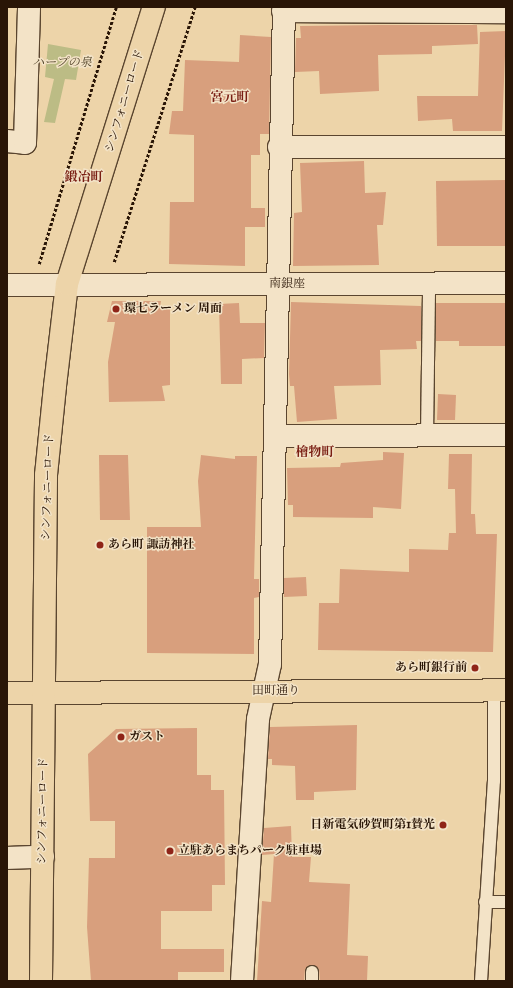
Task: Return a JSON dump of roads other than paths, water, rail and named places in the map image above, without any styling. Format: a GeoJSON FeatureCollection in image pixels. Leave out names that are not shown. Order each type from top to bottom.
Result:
{"type":"FeatureCollection","features":[{"type":"Feature","properties":{"kind":"main road","name":"シンフォニーロード"},"geometry":{"type":"LineString","coordinates":[[40,981],[45,692],[46,475],[67,284],[154,7]]}},
{"type":"Feature","properties":{"kind":"main road","name":"田町通り"},"geometry":{"type":"LineString","coordinates":[[7,693],[500,690]]}},
{"type":"Feature","properties":{"kind":"street"},"geometry":{"type":"LineString","coordinates":[[7,141],[25,143],[28,7]]}},
{"type":"Feature","properties":{"kind":"street"},"geometry":{"type":"LineString","coordinates":[[242,981],[249,839],[263,691],[270,664],[275,436],[275,284],[283,9],[506,12]]}},
{"type":"Feature","properties":{"kind":"street"},"geometry":{"type":"LineString","coordinates":[[279,147],[506,148]]}},
{"type":"Feature","properties":{"kind":"street","name":"南銀座"},"geometry":{"type":"LineString","coordinates":[[7,285],[275,284],[429,286],[506,283]]}},
{"type":"Feature","properties":{"kind":"street"},"geometry":{"type":"LineString","coordinates":[[275,436],[506,435]]}},
{"type":"Feature","properties":{"kind":"street"},"geometry":{"type":"LineString","coordinates":[[7,858],[43,857]]}},
{"type":"Feature","properties":{"kind":"lane"},"geometry":{"type":"LineString","coordinates":[[427,435],[429,286]]}},
{"type":"Feature","properties":{"kind":"lane"},"geometry":{"type":"LineString","coordinates":[[481,981],[500,690]]}},
{"type":"Feature","properties":{"kind":"lane"},"geometry":{"type":"LineString","coordinates":[[485,902],[506,902]]}},
{"type":"Feature","properties":{"kind":"place","name":"環七ラーメン 周面"},"geometry":{"type":"Point","coordinates":[116,309]}},
{"type":"Feature","properties":{"kind":"place","name":"あら町 諏訪神社"},"geometry":{"type":"Point","coordinates":[100,545]}},
{"type":"Feature","properties":{"kind":"place","name":"あら町銀行前"},"geometry":{"type":"Point","coordinates":[475,668]}},
{"type":"Feature","properties":{"kind":"place","name":"ガスト"},"geometry":{"type":"Point","coordinates":[121,737]}},
{"type":"Feature","properties":{"kind":"place","name":"日新電気砂賀町第1賛光"},"geometry":{"type":"Point","coordinates":[443,825]}},
{"type":"Feature","properties":{"kind":"place","name":"立駐あらまちパーク駐車場"},"geometry":{"type":"Point","coordinates":[170,851]}},
{"type":"Feature","properties":{"kind":"district","name":"宮元町"},"geometry":{"type":"Point","coordinates":[230,97]}},
{"type":"Feature","properties":{"kind":"district","name":"鍛冶町"},"geometry":{"type":"Point","coordinates":[84,177]}},
{"type":"Feature","properties":{"kind":"district","name":"檜物町"},"geometry":{"type":"Point","coordinates":[315,452]}},
{"type":"Feature","properties":{"kind":"park label","name":"ハープの泉"},"geometry":{"type":"Point","coordinates":[62,63]}}]}
